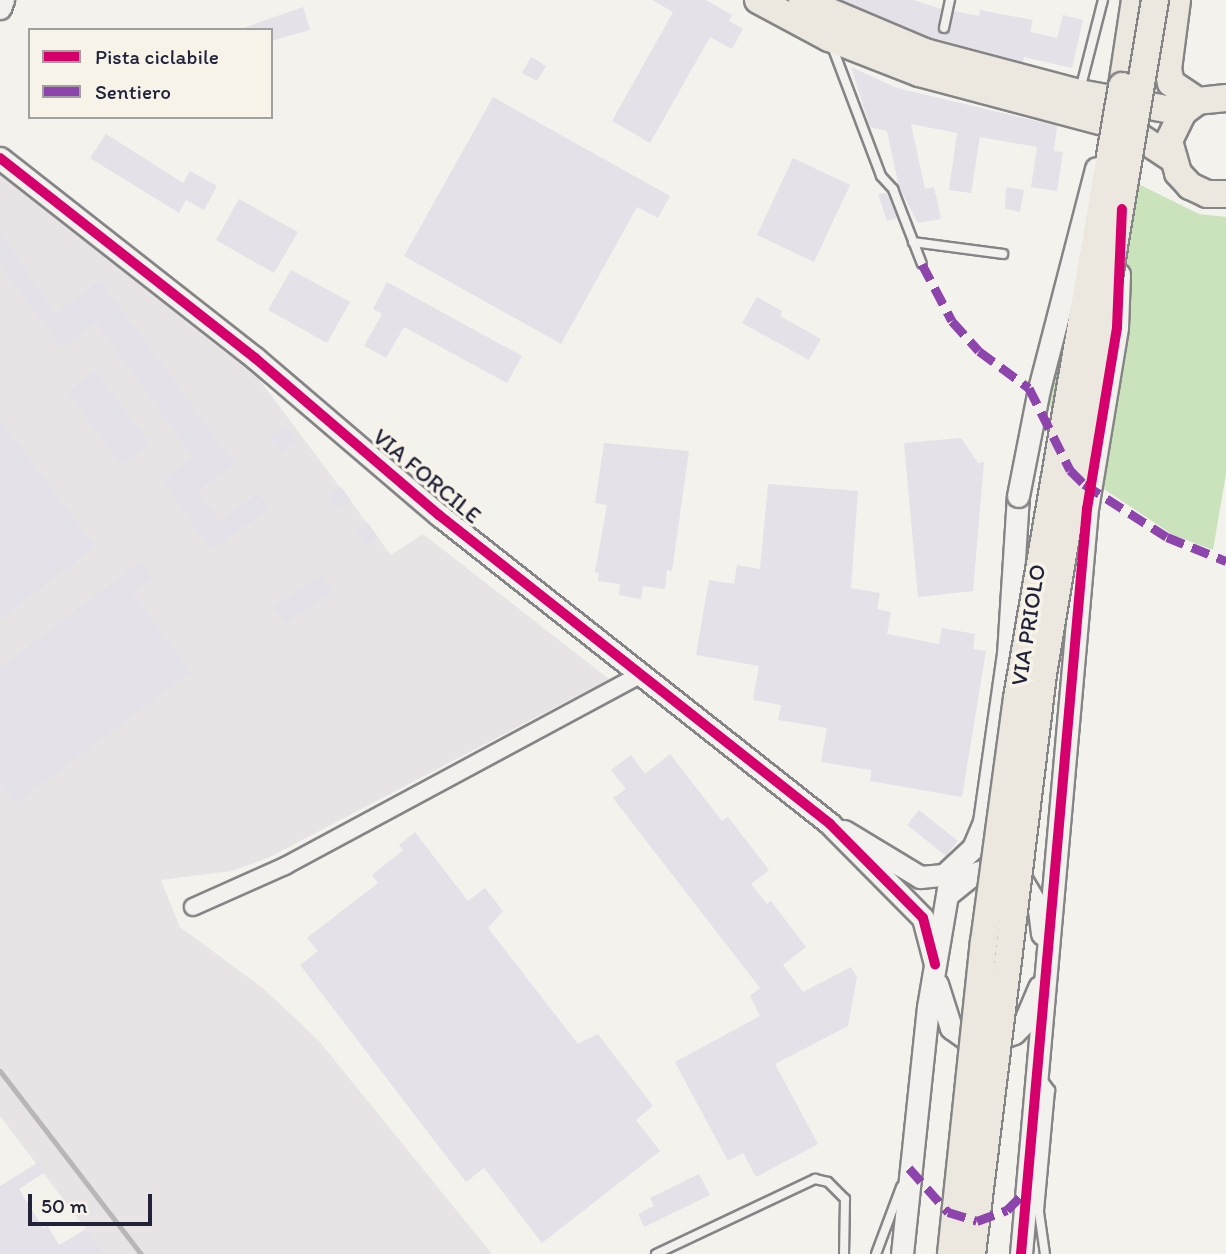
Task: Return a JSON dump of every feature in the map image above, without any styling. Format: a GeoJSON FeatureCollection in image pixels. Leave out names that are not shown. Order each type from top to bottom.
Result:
{"type":"FeatureCollection","features":[{"type":"Feature","properties":{"kind":"main road"},"geometry":{"type":"LineString","coordinates":[[758,0],[834,28],[919,73],[1126,128],[1170,157],[1190,186],[1207,194],[1226,194]]}},
{"type":"Feature","properties":{"kind":"main road"},"geometry":{"type":"LineString","coordinates":[[802,0],[834,28],[939,50],[1079,93],[1191,107],[1226,98]]}},
{"type":"Feature","properties":{"kind":"main road","name":"VIA PRIOLO"},"geometry":{"type":"LineString","coordinates":[[951,1254],[984,942],[1017,698],[1135,0]]}},
{"type":"Feature","properties":{"kind":"main road","name":"VIA PRIOLO"},"geometry":{"type":"LineString","coordinates":[[972,1254],[1043,674],[1155,0]]}},
{"type":"Feature","properties":{"kind":"main road"},"geometry":{"type":"LineString","coordinates":[[1177,0],[1168,69],[1171,83],[1191,107]]}},
{"type":"Feature","properties":{"kind":"main road"},"geometry":{"type":"LineString","coordinates":[[1170,157],[1169,141],[1191,107]]}},
{"type":"Feature","properties":{"kind":"street"},"geometry":{"type":"LineString","coordinates":[[0,8],[3,0]]}},
{"type":"Feature","properties":{"kind":"street"},"geometry":{"type":"LineString","coordinates":[[902,1254],[909,1168],[935,968],[951,884],[973,848],[984,822],[1008,654],[1018,496],[1039,389],[1122,86]]}},
{"type":"Feature","properties":{"kind":"street","name":"VIA FORCILE"},"geometry":{"type":"LineString","coordinates":[[0,158],[255,358],[439,515],[830,824]]}},
{"type":"Feature","properties":{"kind":"street"},"geometry":{"type":"LineString","coordinates":[[1021,1254],[1038,1074],[1044,969],[1065,768],[1087,509],[1117,327],[1122,209]]}},
{"type":"Feature","properties":{"kind":"street"},"geometry":{"type":"LineString","coordinates":[[193,907],[285,866],[639,675]]}},
{"type":"Feature","properties":{"kind":"street"},"geometry":{"type":"LineString","coordinates":[[830,824],[911,876],[951,884],[988,869],[1019,876],[1039,909],[1044,969],[1024,1023],[1014,1033],[984,1044],[968,1040],[951,1028],[923,918],[830,824]]}},
{"type":"Feature","properties":{"kind":"lane"},"geometry":{"type":"LineString","coordinates":[[944,28],[950,0]]}},
{"type":"Feature","properties":{"kind":"lane"},"geometry":{"type":"LineString","coordinates":[[1079,93],[1103,0]]}},
{"type":"Feature","properties":{"kind":"lane"},"geometry":{"type":"LineString","coordinates":[[834,28],[881,176],[893,189],[922,264]]}},
{"type":"Feature","properties":{"kind":"lane"},"geometry":{"type":"LineString","coordinates":[[913,242],[1003,254]]}},
{"type":"Feature","properties":{"kind":"lane"},"geometry":{"type":"LineString","coordinates":[[1038,1074],[1050,1090],[1039,1212],[1045,1254]]}},
{"type":"Feature","properties":{"kind":"lane"},"geometry":{"type":"LineString","coordinates":[[876,1254],[909,1168]]}},
{"type":"Feature","properties":{"kind":"lane"},"geometry":{"type":"LineString","coordinates":[[656,1254],[815,1179],[828,1182],[845,1199],[844,1254]]}},
{"type":"Feature","properties":{"kind":"shaded area"},"geometry":{"type":"Polygon","coordinates":[[[0,174],[258,378],[391,555],[423,534],[609,679],[270,857],[232,871],[161,880],[180,927],[264,989],[319,1041],[492,1254],[105,1254],[0,1116],[0,174]]]}},
{"type":"Feature","properties":{"kind":"green space"},"geometry":{"type":"Polygon","coordinates":[[[1090,160],[1199,214],[1226,217],[1226,474],[1213,550],[1173,535],[1086,477],[1033,373],[1090,160]]]}},
{"type":"Feature","properties":{"kind":"building"},"geometry":{"type":"Polygon","coordinates":[[[652,0],[706,0],[732,15],[729,21],[743,29],[732,49],[710,37],[650,143],[612,121],[673,12],[652,0]]]}},
{"type":"Feature","properties":{"kind":"building"},"geometry":{"type":"Polygon","coordinates":[[[842,0],[913,0],[941,9],[938,29],[943,34],[950,30],[954,11],[979,16],[980,10],[1033,20],[1030,32],[1057,38],[1063,15],[1083,20],[1072,68],[1024,57],[1023,62],[930,37],[842,0]]]}},
{"type":"Feature","properties":{"kind":"building"},"geometry":{"type":"Polygon","coordinates":[[[303,7],[310,30],[273,40],[273,28],[244,28],[303,7]]]}},
{"type":"Feature","properties":{"kind":"building"},"geometry":{"type":"Polygon","coordinates":[[[531,57],[546,66],[537,81],[522,73],[531,57]]]}},
{"type":"Feature","properties":{"kind":"building"},"geometry":{"type":"Polygon","coordinates":[[[851,67],[897,88],[1057,126],[1054,151],[1063,152],[1057,191],[1031,187],[1037,147],[980,137],[971,193],[949,190],[957,133],[911,124],[925,189],[934,187],[941,219],[918,223],[899,187],[887,131],[870,127],[851,67]]]}},
{"type":"Feature","properties":{"kind":"building"},"geometry":{"type":"Polygon","coordinates":[[[493,97],[670,196],[658,218],[637,207],[561,344],[404,256],[493,97]]]}},
{"type":"Feature","properties":{"kind":"building"},"geometry":{"type":"Polygon","coordinates":[[[106,134],[183,183],[190,171],[217,186],[204,210],[186,200],[179,213],[90,158],[106,134]]]}},
{"type":"Feature","properties":{"kind":"building"},"geometry":{"type":"Polygon","coordinates":[[[793,158],[850,185],[814,262],[757,235],[793,158]]]}},
{"type":"Feature","properties":{"kind":"building"},"geometry":{"type":"Polygon","coordinates":[[[1006,187],[1024,190],[1020,212],[1005,209],[1006,187]]]}},
{"type":"Feature","properties":{"kind":"building"},"geometry":{"type":"Polygon","coordinates":[[[887,193],[897,218],[887,221],[878,194],[887,193]]]}},
{"type":"Feature","properties":{"kind":"building"},"geometry":{"type":"Polygon","coordinates":[[[239,199],[298,232],[274,273],[216,240],[239,199]]]}},
{"type":"Feature","properties":{"kind":"building"},"geometry":{"type":"Polygon","coordinates":[[[0,231],[55,314],[100,280],[235,464],[198,491],[220,521],[258,493],[269,509],[212,550],[162,481],[194,457],[96,323],[62,348],[0,266],[0,231]]]}},
{"type":"Feature","properties":{"kind":"building"},"geometry":{"type":"Polygon","coordinates":[[[291,270],[350,302],[327,343],[268,310],[291,270]]]}},
{"type":"Feature","properties":{"kind":"building"},"geometry":{"type":"Polygon","coordinates":[[[387,282],[522,356],[507,383],[404,327],[386,358],[364,346],[382,314],[373,309],[387,282]]]}},
{"type":"Feature","properties":{"kind":"building"},"geometry":{"type":"Polygon","coordinates":[[[757,297],[782,311],[780,316],[821,339],[809,360],[742,323],[757,297]]]}},
{"type":"Feature","properties":{"kind":"building"},"geometry":{"type":"Polygon","coordinates":[[[95,371],[150,443],[121,465],[67,392],[95,371]]]}},
{"type":"Feature","properties":{"kind":"building"},"geometry":{"type":"Polygon","coordinates":[[[0,420],[95,547],[0,619],[0,420]]]}},
{"type":"Feature","properties":{"kind":"building"},"geometry":{"type":"Polygon","coordinates":[[[286,425],[298,441],[281,453],[270,437],[286,425]]]}},
{"type":"Feature","properties":{"kind":"building"},"geometry":{"type":"Polygon","coordinates":[[[961,438],[978,463],[984,462],[973,591],[918,597],[904,443],[961,438]]]}},
{"type":"Feature","properties":{"kind":"building"},"geometry":{"type":"Polygon","coordinates":[[[604,443],[689,451],[672,571],[667,570],[665,589],[643,586],[641,599],[619,595],[620,584],[598,581],[599,573],[595,572],[607,505],[595,503],[604,443]]]}},
{"type":"Feature","properties":{"kind":"building"},"geometry":{"type":"Polygon","coordinates":[[[768,484],[858,491],[851,588],[880,593],[877,609],[891,612],[887,634],[939,644],[942,628],[975,634],[973,649],[986,651],[962,797],[870,781],[871,770],[821,762],[827,728],[778,720],[781,705],[753,700],[759,666],[696,655],[709,580],[734,584],[737,565],[760,569],[768,484]]]}},
{"type":"Feature","properties":{"kind":"building"},"geometry":{"type":"Polygon","coordinates":[[[341,487],[351,500],[337,510],[328,497],[341,487]]]}},
{"type":"Feature","properties":{"kind":"building"},"geometry":{"type":"Polygon","coordinates":[[[368,523],[378,537],[366,546],[356,532],[368,523]]]}},
{"type":"Feature","properties":{"kind":"building"},"geometry":{"type":"Polygon","coordinates":[[[141,561],[153,578],[133,594],[191,672],[15,804],[0,784],[0,668],[141,561]]]}},
{"type":"Feature","properties":{"kind":"building"},"geometry":{"type":"Polygon","coordinates":[[[322,574],[334,592],[285,624],[273,607],[322,574]]]}},
{"type":"Feature","properties":{"kind":"building"},"geometry":{"type":"Polygon","coordinates":[[[670,754],[722,821],[728,817],[769,870],[751,884],[767,904],[771,901],[806,947],[783,965],[803,992],[851,967],[857,977],[848,1026],[775,1064],[818,1144],[756,1177],[743,1153],[728,1161],[675,1062],[760,1016],[750,996],[760,988],[613,798],[626,789],[611,770],[631,755],[645,774],[670,754]]]}},
{"type":"Feature","properties":{"kind":"building"},"geometry":{"type":"Polygon","coordinates":[[[919,810],[958,841],[946,856],[907,825],[919,810]]]}},
{"type":"Feature","properties":{"kind":"building"},"geometry":{"type":"Polygon","coordinates":[[[415,832],[468,901],[485,888],[503,911],[488,928],[578,1044],[598,1034],[653,1106],[636,1120],[660,1151],[542,1243],[484,1168],[466,1182],[300,965],[318,951],[307,938],[378,883],[372,875],[403,850],[399,845],[415,832]]]}},
{"type":"Feature","properties":{"kind":"building"},"geometry":{"type":"Polygon","coordinates":[[[39,1162],[45,1172],[19,1189],[43,1228],[47,1225],[59,1245],[86,1229],[105,1254],[0,1254],[0,1186],[39,1162]]]}},
{"type":"Feature","properties":{"kind":"building"},"geometry":{"type":"Polygon","coordinates":[[[699,1174],[710,1195],[644,1227],[638,1214],[654,1206],[650,1198],[699,1174]]]}},
{"type":"Feature","properties":{"kind":"railway"},"geometry":{"type":"LineString","coordinates":[[0,1071],[141,1254]]}},
{"type":"Feature","properties":{"kind":"marked path"},"geometry":{"type":"LineString","coordinates":[[922,264],[952,321],[979,351],[1029,388],[1070,470],[1084,484],[1167,537],[1226,561]]}},
{"type":"Feature","properties":{"kind":"marked path"},"geometry":{"type":"LineString","coordinates":[[909,1168],[948,1212],[977,1221],[1007,1210],[1025,1192]]}},
{"type":"Feature","properties":{"kind":"cycle path"},"geometry":{"type":"LineString","coordinates":[[0,158],[255,358],[439,515],[830,824],[923,918],[935,964]]}},
{"type":"Feature","properties":{"kind":"cycle path"},"geometry":{"type":"LineString","coordinates":[[1021,1254],[1087,509],[1117,327],[1122,209]]}}]}
